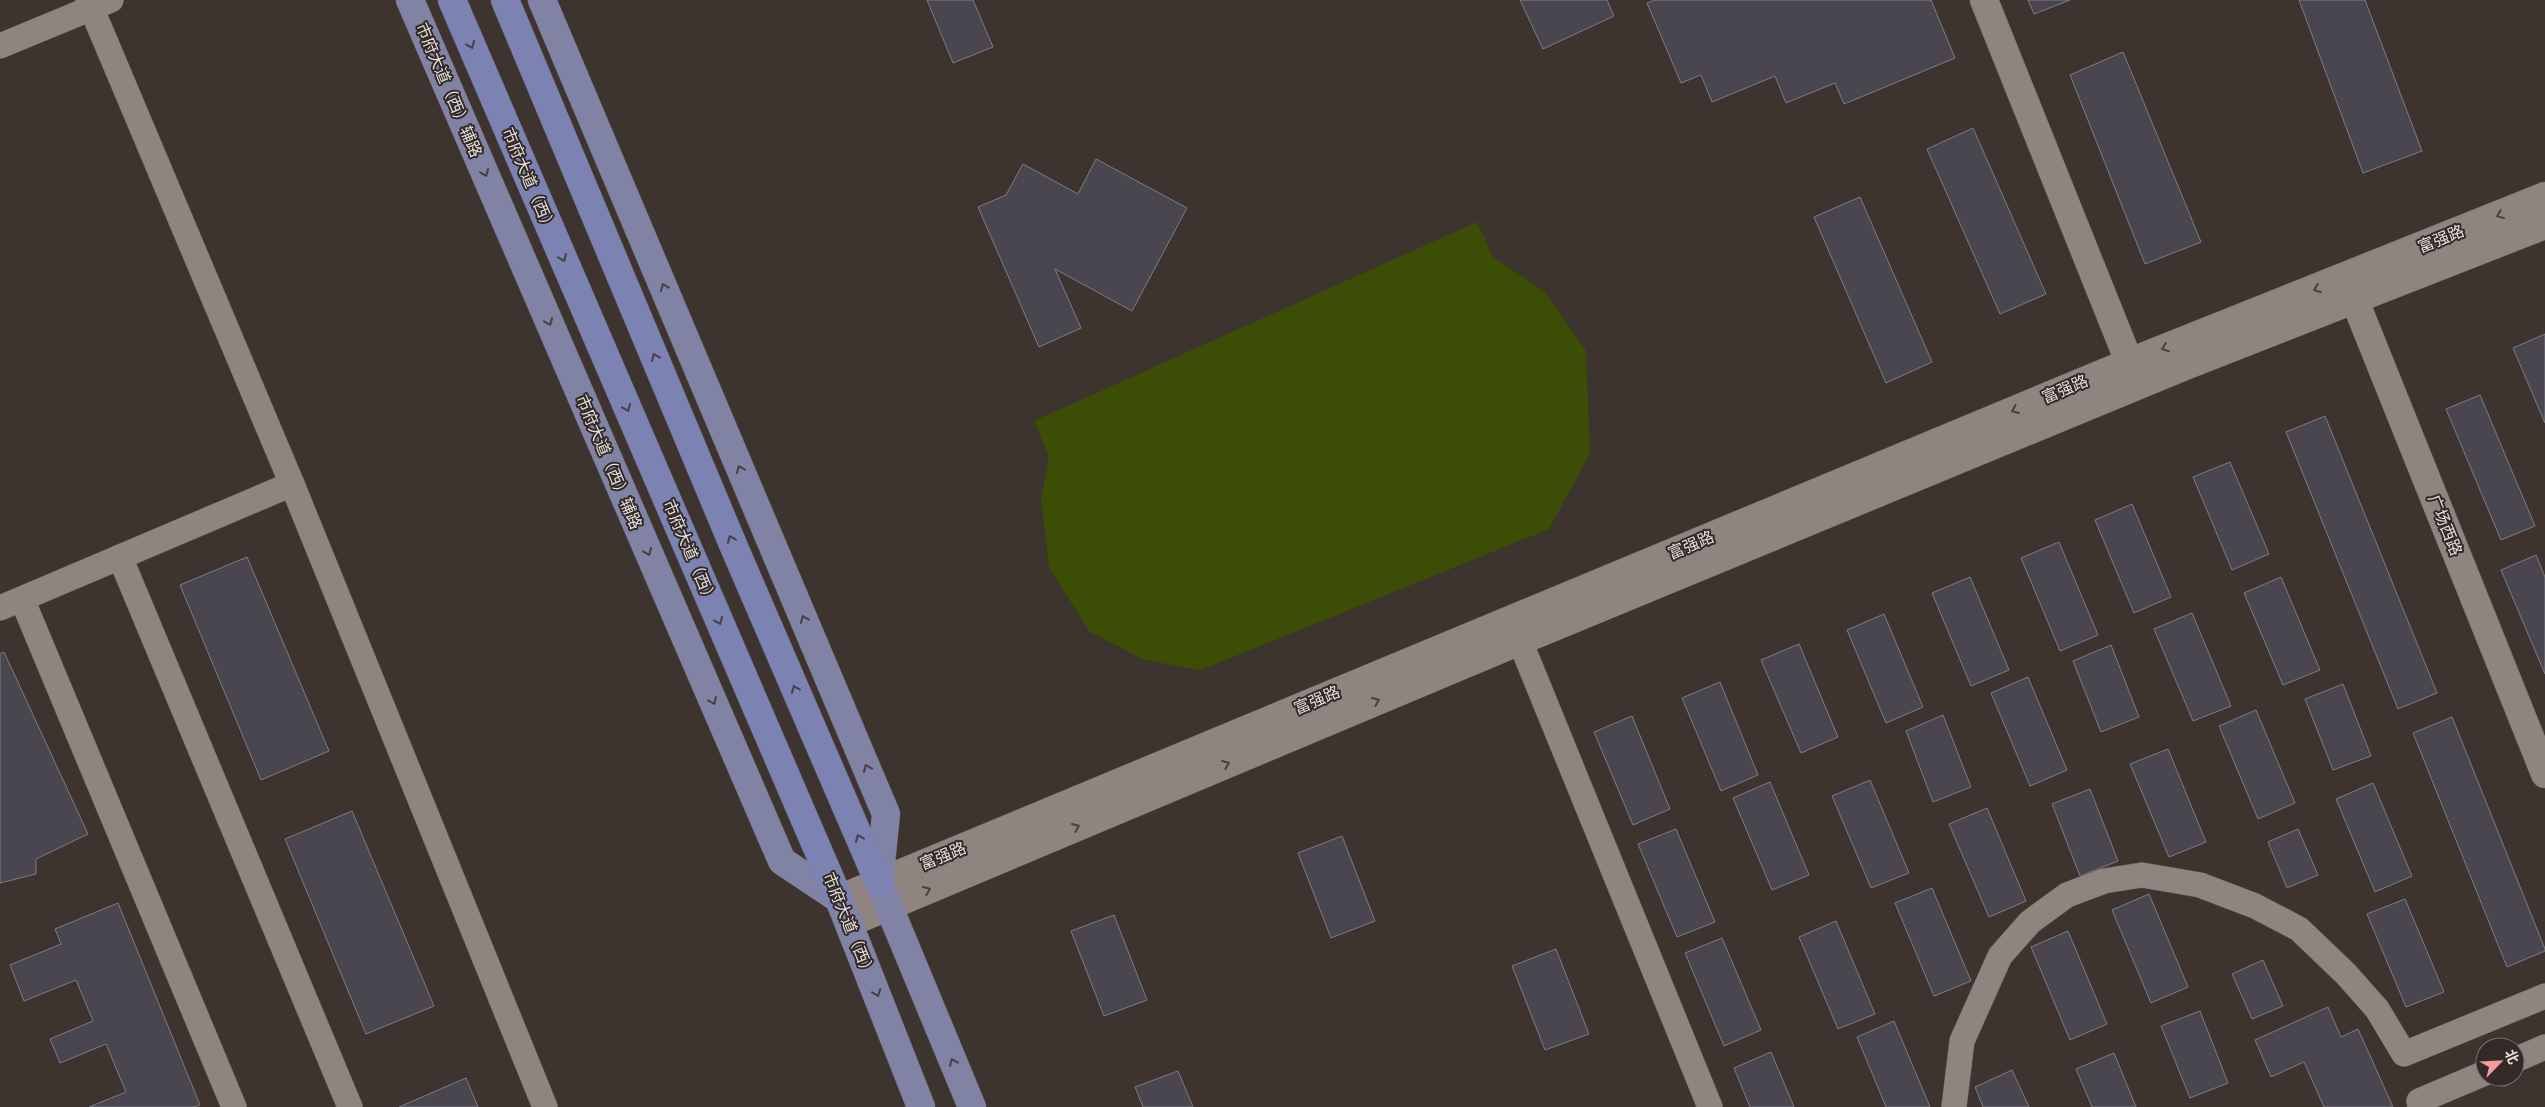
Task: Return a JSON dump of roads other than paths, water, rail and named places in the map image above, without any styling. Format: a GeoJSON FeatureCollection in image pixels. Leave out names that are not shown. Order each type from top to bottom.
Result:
{"type":"FeatureCollection","features":[{"type":"Feature","properties":{"kind":"highway","name":"市府大道（西）"},"geometry":{"type":"LineString","coordinates":[[452,0],[844,911]]}},
{"type":"Feature","properties":{"kind":"highway"},"geometry":{"type":"LineString","coordinates":[[505,0],[730,538],[884,894]]}},
{"type":"Feature","properties":{"kind":"main road","name":"市府大道（西）辅路"},"geometry":{"type":"LineString","coordinates":[[410,0],[782,861],[844,911]]}},
{"type":"Feature","properties":{"kind":"main road"},"geometry":{"type":"LineString","coordinates":[[542,0],[886,814],[884,894],[972,1107]]}},
{"type":"Feature","properties":{"kind":"main road"},"geometry":{"type":"LineString","coordinates":[[1984,0],[2134,374]]}},
{"type":"Feature","properties":{"kind":"main road","name":"富强路"},"geometry":{"type":"LineString","coordinates":[[844,911],[2134,374],[2350,288],[2545,196]]}},
{"type":"Feature","properties":{"kind":"main road","name":"富强路"},"geometry":{"type":"LineString","coordinates":[[2350,288],[2545,225]]}},
{"type":"Feature","properties":{"kind":"main road","name":"广场西路"},"geometry":{"type":"LineString","coordinates":[[2350,288],[2538,739],[2545,774]]}},
{"type":"Feature","properties":{"kind":"main road","name":"富强路"},"geometry":{"type":"LineString","coordinates":[[884,894],[1520,640],[2134,374]]}},
{"type":"Feature","properties":{"kind":"main road","name":"市府大道（西）"},"geometry":{"type":"LineString","coordinates":[[844,911],[921,1107]]}},
{"type":"Feature","properties":{"kind":"street"},"geometry":{"type":"LineString","coordinates":[[0,46],[97,3],[545,1107]]}},
{"type":"Feature","properties":{"kind":"street"},"geometry":{"type":"LineString","coordinates":[[234,1107],[11,604],[292,484]]}},
{"type":"Feature","properties":{"kind":"street"},"geometry":{"type":"LineString","coordinates":[[120,557],[350,1107]]}},
{"type":"Feature","properties":{"kind":"street"},"geometry":{"type":"LineString","coordinates":[[1520,640],[1710,1107]]}},
{"type":"Feature","properties":{"kind":"street"},"geometry":{"type":"LineString","coordinates":[[1954,1107],[1962,1042],[2000,956],[2030,922],[2067,895],[2104,881],[2142,875],[2200,884],[2255,906],[2299,929],[2346,974],[2377,1009],[2404,1054],[2545,996]]}},
{"type":"Feature","properties":{"kind":"street"},"geometry":{"type":"LineString","coordinates":[[2525,1056],[2545,1047]]}},
{"type":"Feature","properties":{"kind":"street"},"geometry":{"type":"LineString","coordinates":[[2420,1107],[2419,1101],[2475,1077]]}}]}
